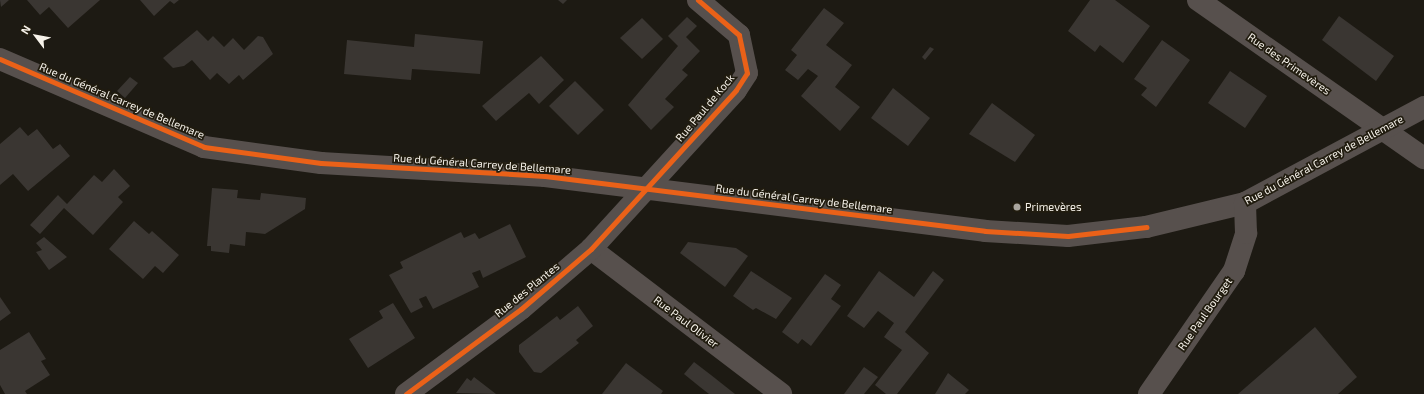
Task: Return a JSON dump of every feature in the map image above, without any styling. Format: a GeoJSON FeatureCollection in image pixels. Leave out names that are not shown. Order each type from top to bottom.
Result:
{"type":"FeatureCollection","features":[{"type":"Feature","properties":{"kind":"street","name":"Rue Paul de Kock"},"geometry":{"type":"LineString","coordinates":[[649,189],[747,74],[739,35],[698,0]]}},
{"type":"Feature","properties":{"kind":"street","name":"Rue des Primevères"},"geometry":{"type":"LineString","coordinates":[[1198,0],[1379,130],[1424,158]]}},
{"type":"Feature","properties":{"kind":"street","name":"Rue du Général Carrey de Bellemare"},"geometry":{"type":"LineString","coordinates":[[0,59],[204,147],[321,163],[545,176],[985,231],[1068,236],[1146,227],[1245,203],[1424,107]]}},
{"type":"Feature","properties":{"kind":"street","name":"Rue des Plantes"},"geometry":{"type":"LineString","coordinates":[[406,394],[521,309],[591,249],[615,220],[649,189]]}},
{"type":"Feature","properties":{"kind":"street","name":"Rue Paul Bourget"},"geometry":{"type":"LineString","coordinates":[[1149,394],[1234,272],[1246,234],[1245,203]]}},
{"type":"Feature","properties":{"kind":"street","name":"Rue Paul Olivier"},"geometry":{"type":"LineString","coordinates":[[591,249],[781,394]]}},
{"type":"Feature","properties":{"kind":"building"},"geometry":{"type":"Polygon","coordinates":[[[0,0],[9,0],[1,7],[0,0]]]}},
{"type":"Feature","properties":{"kind":"building"},"geometry":{"type":"Polygon","coordinates":[[[27,0],[100,0],[68,28],[49,7],[40,15],[27,0]]]}},
{"type":"Feature","properties":{"kind":"building"},"geometry":{"type":"Polygon","coordinates":[[[140,0],[179,0],[174,4],[170,1],[154,16],[140,0]]]}},
{"type":"Feature","properties":{"kind":"building"},"geometry":{"type":"Polygon","coordinates":[[[558,0],[567,0],[563,4],[558,0]]]}},
{"type":"Feature","properties":{"kind":"building"},"geometry":{"type":"Polygon","coordinates":[[[1090,0],[1115,0],[1150,26],[1123,63],[1100,45],[1095,52],[1068,31],[1090,0]]]}},
{"type":"Feature","properties":{"kind":"building"},"geometry":{"type":"Polygon","coordinates":[[[824,8],[844,23],[826,45],[852,65],[835,87],[860,107],[840,131],[801,96],[818,76],[808,69],[798,80],[785,70],[797,55],[791,50],[824,8]]]}},
{"type":"Feature","properties":{"kind":"building"},"geometry":{"type":"Polygon","coordinates":[[[1339,16],[1394,56],[1376,81],[1322,40],[1339,16]]]}},
{"type":"Feature","properties":{"kind":"building"},"geometry":{"type":"Polygon","coordinates":[[[687,17],[697,26],[686,37],[700,51],[682,70],[688,75],[665,99],[674,107],[651,130],[628,105],[678,46],[668,36],[687,17]]]}},
{"type":"Feature","properties":{"kind":"building"},"geometry":{"type":"Polygon","coordinates":[[[642,18],[663,39],[642,59],[620,38],[642,18]]]}},
{"type":"Feature","properties":{"kind":"building"},"geometry":{"type":"Polygon","coordinates":[[[197,30],[208,41],[213,36],[224,47],[233,38],[244,50],[258,36],[263,37],[273,54],[243,80],[239,75],[229,84],[217,73],[210,80],[192,60],[184,66],[173,68],[163,58],[197,30]]]}},
{"type":"Feature","properties":{"kind":"building"},"geometry":{"type":"Polygon","coordinates":[[[415,34],[483,41],[480,74],[412,69],[411,80],[344,74],[347,40],[414,47],[415,34]]]}},
{"type":"Feature","properties":{"kind":"building"},"geometry":{"type":"Polygon","coordinates":[[[1162,40],[1190,60],[1156,107],[1141,95],[1147,88],[1134,79],[1162,40]]]}},
{"type":"Feature","properties":{"kind":"building"},"geometry":{"type":"Polygon","coordinates":[[[930,47],[934,49],[925,60],[922,57],[930,47]]]}},
{"type":"Feature","properties":{"kind":"building"},"geometry":{"type":"Polygon","coordinates":[[[541,56],[564,80],[539,104],[529,93],[496,121],[482,106],[541,56]]]}},
{"type":"Feature","properties":{"kind":"building"},"geometry":{"type":"Polygon","coordinates":[[[1230,71],[1267,96],[1245,128],[1208,103],[1230,71]]]}},
{"type":"Feature","properties":{"kind":"building"},"geometry":{"type":"Polygon","coordinates":[[[130,77],[138,83],[125,98],[117,91],[130,77]]]}},
{"type":"Feature","properties":{"kind":"building"},"geometry":{"type":"Polygon","coordinates":[[[575,81],[604,110],[578,135],[549,106],[575,81]]]}},
{"type":"Feature","properties":{"kind":"building"},"geometry":{"type":"Polygon","coordinates":[[[893,88],[930,118],[908,146],[871,118],[893,88]]]}},
{"type":"Feature","properties":{"kind":"building"},"geometry":{"type":"Polygon","coordinates":[[[992,103],[1035,135],[1015,162],[969,134],[992,103]]]}},
{"type":"Feature","properties":{"kind":"building"},"geometry":{"type":"Polygon","coordinates":[[[20,127],[28,136],[37,129],[53,149],[60,144],[70,156],[28,191],[13,174],[0,185],[0,144],[20,127]]]}},
{"type":"Feature","properties":{"kind":"building"},"geometry":{"type":"Polygon","coordinates":[[[114,169],[130,186],[118,197],[123,202],[93,235],[64,208],[40,234],[30,225],[58,195],[67,204],[94,175],[102,182],[114,169]]]}},
{"type":"Feature","properties":{"kind":"building"},"geometry":{"type":"Polygon","coordinates":[[[212,188],[238,190],[237,198],[260,200],[261,193],[306,198],[305,209],[265,234],[246,232],[245,246],[230,244],[229,253],[211,251],[211,246],[207,246],[212,188]]]}},
{"type":"Feature","properties":{"kind":"building"},"geometry":{"type":"Polygon","coordinates":[[[134,221],[149,234],[152,231],[179,255],[163,273],[155,266],[143,279],[109,249],[134,221]]]}},
{"type":"Feature","properties":{"kind":"building"},"geometry":{"type":"Polygon","coordinates":[[[510,224],[526,257],[483,278],[480,270],[472,273],[479,287],[433,309],[426,296],[419,299],[423,307],[411,313],[389,275],[403,268],[400,262],[461,232],[464,238],[475,233],[479,239],[510,224]]]}},
{"type":"Feature","properties":{"kind":"building"},"geometry":{"type":"Polygon","coordinates":[[[44,237],[67,257],[49,270],[36,252],[42,250],[36,243],[44,237]]]}},
{"type":"Feature","properties":{"kind":"building"},"geometry":{"type":"Polygon","coordinates":[[[688,242],[736,248],[748,256],[725,287],[680,253],[688,242]]]}},
{"type":"Feature","properties":{"kind":"building"},"geometry":{"type":"Polygon","coordinates":[[[751,271],[792,298],[776,319],[756,308],[753,310],[733,296],[751,271]]]}},
{"type":"Feature","properties":{"kind":"building"},"geometry":{"type":"Polygon","coordinates":[[[879,271],[914,297],[933,271],[944,280],[905,332],[929,353],[897,394],[886,394],[875,385],[902,350],[884,337],[894,323],[878,311],[864,328],[847,316],[879,271]]]}},
{"type":"Feature","properties":{"kind":"building"},"geometry":{"type":"Polygon","coordinates":[[[825,274],[841,285],[831,299],[841,306],[811,346],[802,339],[798,344],[782,332],[825,274]]]}},
{"type":"Feature","properties":{"kind":"building"},"geometry":{"type":"Polygon","coordinates":[[[0,297],[11,313],[0,321],[0,297]]]}},
{"type":"Feature","properties":{"kind":"building"},"geometry":{"type":"Polygon","coordinates":[[[393,303],[415,338],[368,368],[349,339],[383,318],[379,311],[393,303]]]}},
{"type":"Feature","properties":{"kind":"building"},"geometry":{"type":"Polygon","coordinates":[[[578,306],[593,326],[576,340],[579,343],[541,373],[534,372],[519,352],[519,345],[557,316],[560,320],[578,306]]]}},
{"type":"Feature","properties":{"kind":"building"},"geometry":{"type":"Polygon","coordinates":[[[1315,327],[1357,377],[1338,394],[1238,394],[1315,327]]]}},
{"type":"Feature","properties":{"kind":"building"},"geometry":{"type":"Polygon","coordinates":[[[29,332],[46,359],[41,361],[50,375],[25,391],[27,394],[5,394],[0,385],[0,350],[29,332]]]}},
{"type":"Feature","properties":{"kind":"building"},"geometry":{"type":"Polygon","coordinates":[[[694,362],[735,394],[709,394],[700,387],[684,374],[694,362]]]}},
{"type":"Feature","properties":{"kind":"building"},"geometry":{"type":"Polygon","coordinates":[[[626,363],[663,391],[661,394],[602,394],[626,363]]]}},
{"type":"Feature","properties":{"kind":"building"},"geometry":{"type":"Polygon","coordinates":[[[864,367],[878,377],[864,394],[844,394],[864,367]]]}},
{"type":"Feature","properties":{"kind":"building"},"geometry":{"type":"Polygon","coordinates":[[[948,373],[969,390],[965,394],[935,394],[948,373]]]}},
{"type":"Feature","properties":{"kind":"building"},"geometry":{"type":"Polygon","coordinates":[[[474,377],[496,394],[456,393],[467,378],[471,381],[474,377]]]}},
{"type":"Feature","properties":{"kind":"cycle path"},"geometry":{"type":"LineString","coordinates":[[406,394],[521,309],[591,249],[736,90],[747,73],[739,35],[698,0]]}},
{"type":"Feature","properties":{"kind":"cycle path"},"geometry":{"type":"LineString","coordinates":[[0,59],[204,147],[321,163],[545,176],[985,231],[1068,236],[1146,227]]}},
{"type":"Feature","properties":{"kind":"place","name":"Primevères"},"geometry":{"type":"Point","coordinates":[1017,207]}}]}
